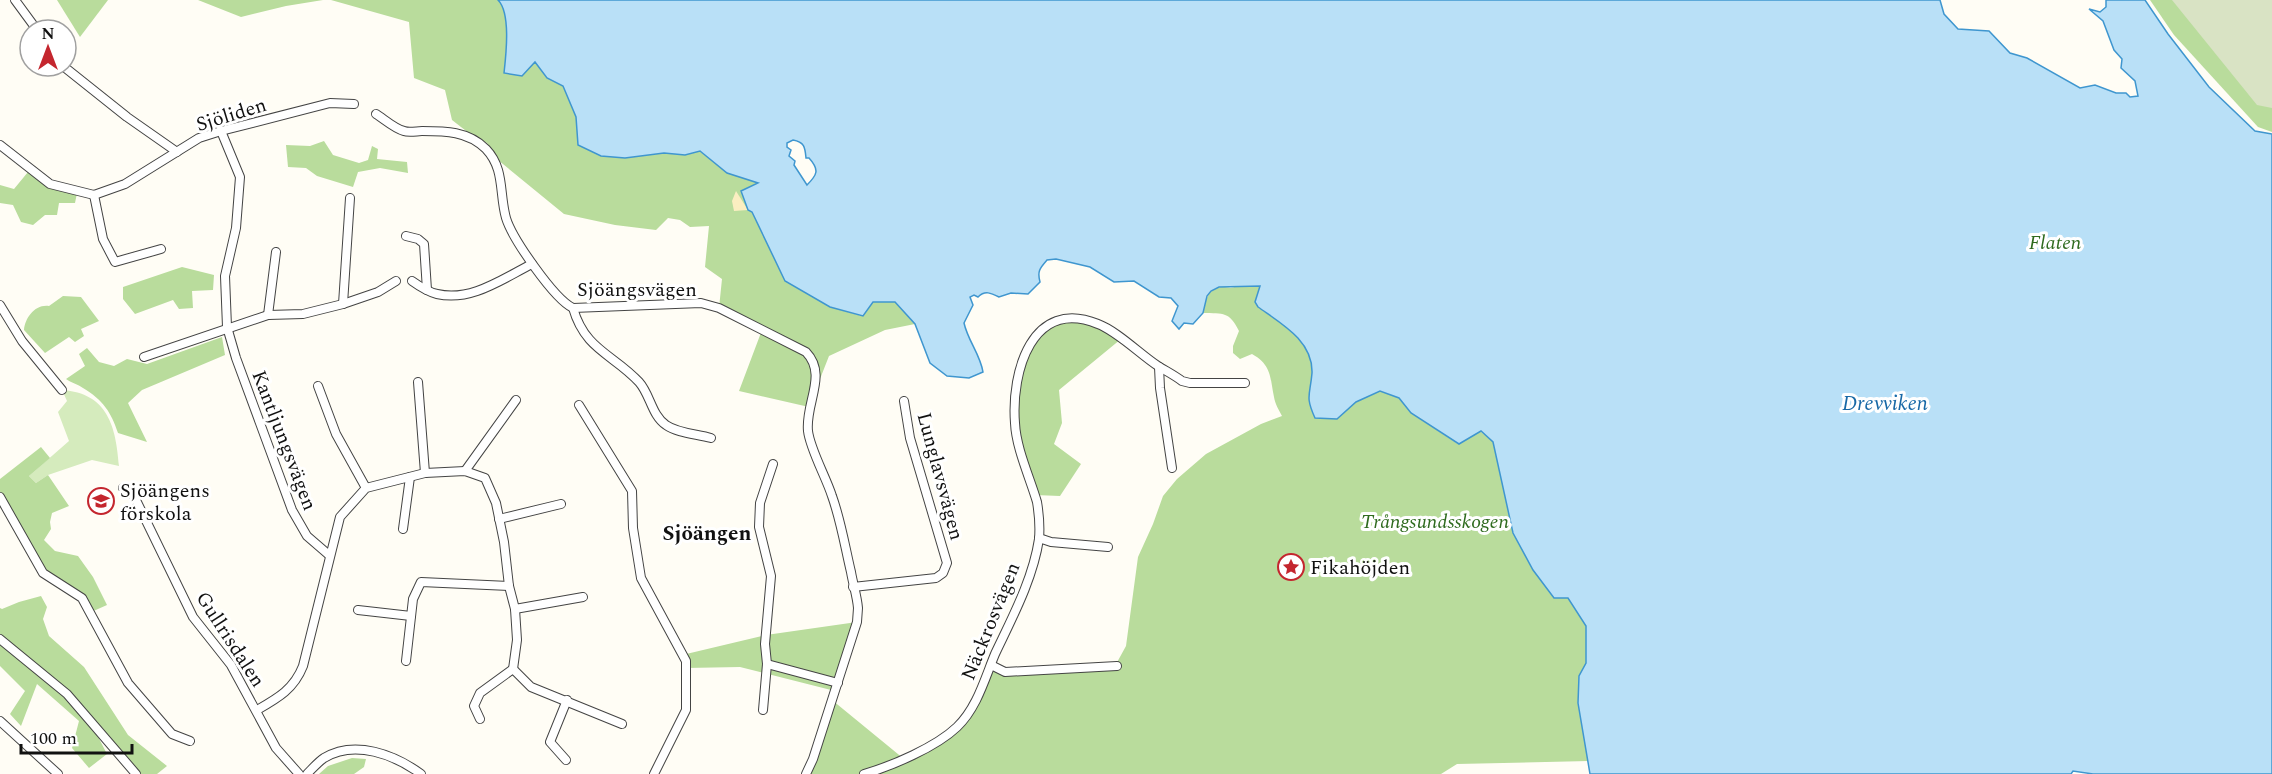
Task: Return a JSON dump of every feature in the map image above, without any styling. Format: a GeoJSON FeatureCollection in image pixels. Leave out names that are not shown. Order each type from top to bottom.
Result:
{"type":"FeatureCollection","features":[{"type":"Feature","properties":{"kind":"street"},"geometry":{"type":"LineString","coordinates":[[15,0],[28,18]]}},
{"type":"Feature","properties":{"kind":"street"},"geometry":{"type":"LineString","coordinates":[[78,78],[127,117],[177,152]]}},
{"type":"Feature","properties":{"kind":"street","name":"Sjöliden"},"geometry":{"type":"LineString","coordinates":[[94,195],[125,184],[199,138],[327,104],[354,104]]}},
{"type":"Feature","properties":{"kind":"street","name":"Sjöängsvägen"},"geometry":{"type":"LineString","coordinates":[[376,114],[404,131],[452,130],[470,137],[484,147],[495,160],[498,168],[506,217],[512,234],[532,264],[564,304],[573,308],[701,303],[719,308],[806,352],[813,359],[817,381],[809,407],[808,430],[811,444],[836,508],[858,608],[857,622],[838,683],[806,774]]}},
{"type":"Feature","properties":{"kind":"street","name":"Kantljungsvägen"},"geometry":{"type":"LineString","coordinates":[[220,131],[240,177],[236,228],[225,276],[227,327],[236,358],[292,510],[307,536],[329,555]]}},
{"type":"Feature","properties":{"kind":"street"},"geometry":{"type":"LineString","coordinates":[[0,145],[50,184],[94,195],[103,239],[115,262],[161,249]]}},
{"type":"Feature","properties":{"kind":"street"},"geometry":{"type":"LineString","coordinates":[[343,304],[350,198]]}},
{"type":"Feature","properties":{"kind":"street"},"geometry":{"type":"LineString","coordinates":[[406,236],[418,239],[424,244],[427,290]]}},
{"type":"Feature","properties":{"kind":"street"},"geometry":{"type":"LineString","coordinates":[[268,315],[276,252]]}},
{"type":"Feature","properties":{"kind":"street"},"geometry":{"type":"LineString","coordinates":[[412,282],[435,294],[461,296],[489,286],[532,264]]}},
{"type":"Feature","properties":{"kind":"street"},"geometry":{"type":"LineString","coordinates":[[144,357],[268,315],[303,314],[343,304],[378,292],[396,281]]}},
{"type":"Feature","properties":{"kind":"street"},"geometry":{"type":"LineString","coordinates":[[0,305],[21,340],[62,390]]}},
{"type":"Feature","properties":{"kind":"street"},"geometry":{"type":"LineString","coordinates":[[573,308],[579,327],[598,350],[640,384],[661,421],[667,426],[711,438]]}},
{"type":"Feature","properties":{"kind":"street","name":"Näckrosvägen"},"geometry":{"type":"LineString","coordinates":[[864,774],[899,762],[959,726],[976,699],[1020,600],[1039,538],[1037,502],[1015,422],[1019,374],[1023,359],[1041,329],[1053,321],[1068,318],[1099,324],[1182,381],[1245,383]]}},
{"type":"Feature","properties":{"kind":"street"},"geometry":{"type":"LineString","coordinates":[[1159,367],[1172,468]]}},
{"type":"Feature","properties":{"kind":"street"},"geometry":{"type":"LineString","coordinates":[[418,382],[425,473]]}},
{"type":"Feature","properties":{"kind":"street"},"geometry":{"type":"LineString","coordinates":[[318,386],[336,434],[366,488]]}},
{"type":"Feature","properties":{"kind":"street"},"geometry":{"type":"LineString","coordinates":[[465,471],[516,400]]}},
{"type":"Feature","properties":{"kind":"street","name":"Lunglavsvägen"},"geometry":{"type":"LineString","coordinates":[[853,587],[936,578],[943,573],[947,563],[910,438],[904,402]]}},
{"type":"Feature","properties":{"kind":"street"},"geometry":{"type":"LineString","coordinates":[[579,405],[632,492],[633,528],[641,578],[686,661],[686,711],[654,774]]}},
{"type":"Feature","properties":{"kind":"street"},"geometry":{"type":"LineString","coordinates":[[763,710],[767,664],[765,644],[771,576],[759,527],[760,503],[773,464]]}},
{"type":"Feature","properties":{"kind":"street"},"geometry":{"type":"LineString","coordinates":[[257,710],[286,693],[298,679],[340,517],[366,488],[425,473],[465,471],[485,478],[496,503],[509,586],[515,609],[517,640],[513,669],[480,693],[474,706],[480,719]]}},
{"type":"Feature","properties":{"kind":"street"},"geometry":{"type":"LineString","coordinates":[[403,529],[410,477]]}},
{"type":"Feature","properties":{"kind":"street","name":"Gullrisdalen"},"geometry":{"type":"LineString","coordinates":[[123,488],[134,496],[193,617],[231,665],[276,748],[299,774]]}},
{"type":"Feature","properties":{"kind":"street"},"geometry":{"type":"LineString","coordinates":[[0,497],[43,573],[82,598],[128,683],[172,734],[190,741]]}},
{"type":"Feature","properties":{"kind":"street"},"geometry":{"type":"LineString","coordinates":[[499,519],[561,504]]}},
{"type":"Feature","properties":{"kind":"street"},"geometry":{"type":"LineString","coordinates":[[1039,538],[1108,548]]}},
{"type":"Feature","properties":{"kind":"street"},"geometry":{"type":"LineString","coordinates":[[406,661],[413,599],[421,582],[509,586]]}},
{"type":"Feature","properties":{"kind":"street"},"geometry":{"type":"LineString","coordinates":[[515,609],[583,597]]}},
{"type":"Feature","properties":{"kind":"street"},"geometry":{"type":"LineString","coordinates":[[358,610],[411,616]]}},
{"type":"Feature","properties":{"kind":"street"},"geometry":{"type":"LineString","coordinates":[[0,639],[67,694],[136,774]]}},
{"type":"Feature","properties":{"kind":"street"},"geometry":{"type":"LineString","coordinates":[[767,664],[838,683]]}},
{"type":"Feature","properties":{"kind":"street"},"geometry":{"type":"LineString","coordinates":[[991,665],[1005,672],[1117,666]]}},
{"type":"Feature","properties":{"kind":"street"},"geometry":{"type":"LineString","coordinates":[[513,669],[531,687],[622,724]]}},
{"type":"Feature","properties":{"kind":"street"},"geometry":{"type":"LineString","coordinates":[[566,760],[550,742],[567,700]]}},
{"type":"Feature","properties":{"kind":"street"},"geometry":{"type":"LineString","coordinates":[[0,721],[58,774]]}},
{"type":"Feature","properties":{"kind":"street"},"geometry":{"type":"LineString","coordinates":[[307,774],[324,758],[348,750],[381,753],[406,763],[421,774]]}},
{"type":"Feature","properties":{"kind":"green space"},"geometry":{"type":"Polygon","coordinates":[[[57,0],[108,0],[80,37],[78,18],[68,18],[57,0]]]}},
{"type":"Feature","properties":{"kind":"green space"},"geometry":{"type":"Polygon","coordinates":[[[198,0],[323,0],[241,17],[198,0]]]}},
{"type":"Feature","properties":{"kind":"green space"},"geometry":{"type":"Polygon","coordinates":[[[331,0],[498,0],[505,14],[506,24],[504,73],[535,62],[547,78],[563,86],[576,117],[625,158],[664,153],[685,155],[700,151],[727,173],[759,183],[741,191],[748,210],[830,307],[862,316],[873,302],[895,302],[915,324],[885,330],[829,356],[809,407],[739,391],[762,330],[719,308],[722,279],[705,267],[709,226],[690,227],[680,220],[668,218],[656,230],[615,225],[564,214],[498,160],[487,143],[470,134],[452,120],[445,90],[414,78],[409,22],[331,0]]]}},
{"type":"Feature","properties":{"kind":"green space"},"geometry":{"type":"Polygon","coordinates":[[[2150,0],[2272,0],[2272,132],[2258,127],[2174,35],[2150,0]]]}},
{"type":"Feature","properties":{"kind":"green space"},"geometry":{"type":"Polygon","coordinates":[[[2172,0],[2272,0],[2272,108],[2257,105],[2172,0]]]}},
{"type":"Feature","properties":{"kind":"green space"},"geometry":{"type":"Polygon","coordinates":[[[324,141],[333,155],[359,163],[368,160],[372,146],[378,149],[377,159],[407,162],[408,173],[380,168],[358,172],[353,187],[317,176],[306,168],[288,167],[286,145],[310,146],[324,141]]]}},
{"type":"Feature","properties":{"kind":"green space"},"geometry":{"type":"Polygon","coordinates":[[[28,172],[49,188],[77,193],[75,203],[59,203],[57,215],[45,215],[33,225],[21,222],[13,205],[0,203],[0,185],[14,189],[28,172]]]}},
{"type":"Feature","properties":{"kind":"green space"},"geometry":{"type":"Polygon","coordinates":[[[182,267],[214,275],[213,290],[192,291],[193,308],[179,309],[173,300],[135,314],[123,299],[123,287],[182,267]]]}},
{"type":"Feature","properties":{"kind":"green space","name":"Trångsundsskogen"},"geometry":{"type":"Polygon","coordinates":[[[1237,286],[1260,286],[1255,302],[1258,307],[1294,332],[1312,357],[1312,374],[1337,419],[1356,402],[1380,391],[1399,398],[1411,413],[1458,444],[1480,431],[1493,442],[1513,533],[1533,570],[1568,598],[1586,626],[1586,664],[1579,676],[1578,703],[1589,761],[1457,764],[1441,774],[806,774],[832,700],[904,759],[959,725],[991,665],[1005,672],[1115,666],[1126,646],[1138,557],[1163,496],[1177,479],[1206,454],[1261,424],[1282,416],[1275,402],[1267,367],[1252,354],[1240,359],[1233,353],[1233,346],[1239,331],[1232,320],[1221,314],[1203,313],[1208,296],[1213,290],[1237,286]]]}},
{"type":"Feature","properties":{"kind":"green space"},"geometry":{"type":"Polygon","coordinates":[[[63,296],[81,297],[99,321],[81,329],[84,336],[75,342],[69,337],[45,353],[24,330],[25,325],[35,310],[49,306],[63,296]]]}},
{"type":"Feature","properties":{"kind":"green space"},"geometry":{"type":"Polygon","coordinates":[[[1053,321],[1099,324],[1121,339],[1059,390],[1062,423],[1054,444],[1081,464],[1060,496],[1035,495],[1015,422],[1023,359],[1053,321]]]}},
{"type":"Feature","properties":{"kind":"green space"},"geometry":{"type":"Polygon","coordinates":[[[222,337],[225,355],[142,390],[128,403],[147,442],[118,433],[101,402],[66,379],[85,366],[79,354],[87,348],[99,362],[114,366],[127,359],[147,364],[222,337]]]}},
{"type":"Feature","properties":{"kind":"green space"},"geometry":{"type":"Polygon","coordinates":[[[62,390],[90,398],[107,414],[115,438],[119,466],[92,460],[48,475],[36,483],[29,476],[69,441],[58,412],[67,401],[62,390]]]}},
{"type":"Feature","properties":{"kind":"green space"},"geometry":{"type":"Polygon","coordinates":[[[41,447],[50,458],[29,476],[36,483],[48,475],[69,506],[52,513],[51,529],[44,540],[55,551],[78,556],[93,577],[107,605],[89,613],[82,598],[43,573],[0,497],[0,479],[41,447]]]}},
{"type":"Feature","properties":{"kind":"green space"},"geometry":{"type":"Polygon","coordinates":[[[41,596],[47,607],[43,619],[49,636],[84,667],[128,735],[167,766],[157,774],[136,774],[67,694],[0,639],[0,608],[41,596]]]}},
{"type":"Feature","properties":{"kind":"green space"},"geometry":{"type":"Polygon","coordinates":[[[857,622],[835,691],[740,667],[686,668],[682,655],[766,635],[857,622]]]}},
{"type":"Feature","properties":{"kind":"green space"},"geometry":{"type":"Polygon","coordinates":[[[0,643],[65,697],[94,729],[107,754],[89,768],[72,748],[79,721],[37,684],[21,726],[10,714],[25,691],[0,666],[0,643]]]}},
{"type":"Feature","properties":{"kind":"green space"},"geometry":{"type":"Polygon","coordinates":[[[352,758],[366,759],[364,767],[354,774],[319,774],[328,766],[352,758]]]}},
{"type":"Feature","properties":{"kind":"sand"},"geometry":{"type":"Polygon","coordinates":[[[736,191],[748,210],[734,211],[732,201],[736,191]]]}},
{"type":"Feature","properties":{"kind":"water","name":"Drevviken"},"geometry":{"type":"Polygon","coordinates":[[[498,0],[1940,0],[1944,14],[1958,29],[1989,31],[2010,53],[2027,58],[2080,88],[2095,85],[2116,93],[2126,93],[2130,97],[2138,96],[2135,81],[2121,68],[2122,59],[2114,50],[2103,21],[2089,9],[2100,12],[2106,7],[2106,0],[2145,0],[2209,87],[2255,131],[2272,134],[2272,774],[2093,774],[2073,771],[2071,774],[1590,774],[1578,703],[1579,676],[1586,663],[1586,626],[1568,598],[1554,598],[1533,570],[1513,533],[1493,442],[1481,431],[1459,444],[1411,413],[1399,398],[1380,391],[1356,402],[1337,419],[1315,418],[1309,400],[1312,373],[1307,352],[1294,334],[1258,307],[1255,302],[1260,286],[1219,287],[1211,291],[1207,296],[1203,313],[1193,324],[1184,323],[1179,329],[1172,321],[1178,306],[1171,298],[1159,297],[1134,281],[1114,282],[1090,267],[1056,259],[1047,260],[1043,265],[1039,272],[1040,282],[1028,294],[1011,293],[999,297],[986,293],[978,297],[974,295],[970,297],[973,305],[964,323],[983,372],[969,378],[947,376],[930,363],[915,324],[895,302],[873,302],[863,316],[830,307],[785,281],[752,212],[748,210],[741,191],[758,183],[727,173],[700,151],[685,155],[664,153],[625,158],[601,156],[578,145],[576,117],[563,86],[547,78],[535,62],[522,76],[504,73],[507,35],[502,6],[498,0]],[[793,140],[787,143],[787,147],[791,150],[789,156],[795,161],[794,165],[807,185],[815,175],[816,169],[809,158],[806,158],[804,146],[793,140]]]}},
{"type":"Feature","properties":{"kind":"place","name":"Sjöängens förskola"},"geometry":{"type":"Point","coordinates":[101,501]}},
{"type":"Feature","properties":{"kind":"place","name":"Fikahöjden"},"geometry":{"type":"Point","coordinates":[1291,567]}},
{"type":"Feature","properties":{"kind":"district","name":"Sjöängen"},"geometry":{"type":"Point","coordinates":[707,533]}},
{"type":"Feature","properties":{"kind":"park label","name":"Flaten"},"geometry":{"type":"Point","coordinates":[2055,242]}}]}
